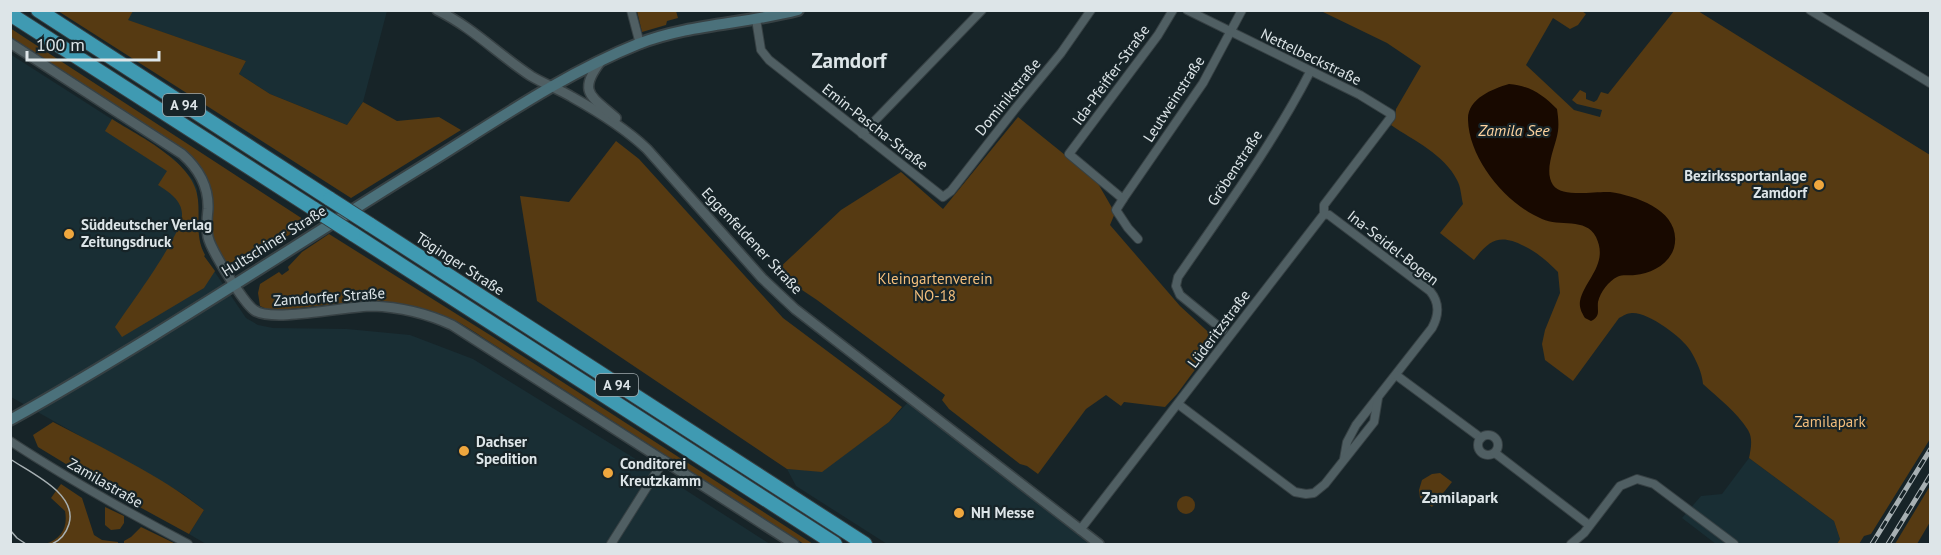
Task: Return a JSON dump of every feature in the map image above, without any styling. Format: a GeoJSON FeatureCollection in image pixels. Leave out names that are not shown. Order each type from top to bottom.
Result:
{"type":"FeatureCollection","features":[{"type":"Feature","properties":{"kind":"highway","name":"Töginger Straße"},"geometry":{"type":"LineString","coordinates":[[38,10],[865,544]]}},
{"type":"Feature","properties":{"kind":"highway","name":"A 94"},"geometry":{"type":"LineString","coordinates":[[10,14],[835,544]]}},
{"type":"Feature","properties":{"kind":"main road","name":"Hultschiner Straße"},"geometry":{"type":"LineString","coordinates":[[10,420],[553,87],[602,61],[640,44],[691,28],[756,19],[798,10]]}},
{"type":"Feature","properties":{"kind":"street","name":"Eggenfeldener Straße"},"geometry":{"type":"LineString","coordinates":[[437,10],[450,13],[532,76],[598,112],[629,133],[647,149],[754,269],[795,309],[1099,544]]}},
{"type":"Feature","properties":{"kind":"street"},"geometry":{"type":"LineString","coordinates":[[631,10],[640,44]]}},
{"type":"Feature","properties":{"kind":"street"},"geometry":{"type":"LineString","coordinates":[[862,135],[982,10]]}},
{"type":"Feature","properties":{"kind":"street","name":"Dominikstraße"},"geometry":{"type":"LineString","coordinates":[[943,197],[951,191],[1061,53],[1091,10]]}},
{"type":"Feature","properties":{"kind":"street","name":"Ida-Pfeiffer-Straße"},"geometry":{"type":"LineString","coordinates":[[1122,199],[1069,154],[1158,35],[1173,10]]}},
{"type":"Feature","properties":{"kind":"street","name":"Nettelbeckstraße"},"geometry":{"type":"LineString","coordinates":[[1187,10],[1360,95],[1391,114],[1390,119],[1371,142]]}},
{"type":"Feature","properties":{"kind":"street","name":"Leutweinstraße"},"geometry":{"type":"LineString","coordinates":[[1122,199],[1203,83],[1232,33],[1242,10]]}},
{"type":"Feature","properties":{"kind":"street"},"geometry":{"type":"LineString","coordinates":[[1810,10],[1928,81],[1930,71]]}},
{"type":"Feature","properties":{"kind":"street"},"geometry":{"type":"LineString","coordinates":[[1826,20],[1832,10]]}},
{"type":"Feature","properties":{"kind":"street","name":"Emin-Pascha-Straße"},"geometry":{"type":"LineString","coordinates":[[756,19],[761,50],[769,60],[935,193],[943,197]]}},
{"type":"Feature","properties":{"kind":"street","name":"Zamdorfer Straße"},"geometry":{"type":"LineString","coordinates":[[10,43],[182,154],[198,170],[206,188],[208,239],[211,247],[253,310],[270,316],[370,306],[408,310],[441,320],[463,331],[794,544]]}},
{"type":"Feature","properties":{"kind":"street"},"geometry":{"type":"LineString","coordinates":[[602,61],[590,75],[588,88],[629,133]]}},
{"type":"Feature","properties":{"kind":"street","name":"Gröbenstraße"},"geometry":{"type":"LineString","coordinates":[[1223,330],[1180,295],[1176,286],[1178,277],[1249,174],[1299,94],[1310,72]]}},
{"type":"Feature","properties":{"kind":"street","name":"Lüderitzstraße"},"geometry":{"type":"LineString","coordinates":[[1080,530],[1324,214],[1324,205],[1371,142]]}},
{"type":"Feature","properties":{"kind":"street"},"geometry":{"type":"LineString","coordinates":[[1122,199],[1116,210],[1138,239]]}},
{"type":"Feature","properties":{"kind":"street","name":"Ina-Seidel-Bogen"},"geometry":{"type":"LineString","coordinates":[[1324,214],[1329,215],[1430,291],[1436,300],[1438,310],[1436,322],[1350,434],[1344,459]]}},
{"type":"Feature","properties":{"kind":"street"},"geometry":{"type":"LineString","coordinates":[[1396,375],[1481,438]]}},
{"type":"Feature","properties":{"kind":"street","name":"Ina-Seidel-Bogen"},"geometry":{"type":"LineString","coordinates":[[1178,404],[1299,494],[1306,494],[1320,489],[1352,452],[1374,422],[1378,398]]}},
{"type":"Feature","properties":{"kind":"street"},"geometry":{"type":"LineString","coordinates":[[1489,435],[1494,437],[1498,442],[1495,453],[1485,455],[1482,453],[1478,444],[1481,438],[1489,435]]}},
{"type":"Feature","properties":{"kind":"street","name":"Zamilastraße"},"geometry":{"type":"LineString","coordinates":[[10,441],[126,512],[188,544]]}},
{"type":"Feature","properties":{"kind":"street"},"geometry":{"type":"LineString","coordinates":[[1495,453],[1589,525]]}},
{"type":"Feature","properties":{"kind":"street"},"geometry":{"type":"LineString","coordinates":[[610,544],[664,460]]}},
{"type":"Feature","properties":{"kind":"street"},"geometry":{"type":"LineString","coordinates":[[1580,544],[1589,525],[1620,486],[1633,480],[1643,480],[1654,484],[1734,544]]}},
{"type":"Feature","properties":{"kind":"street"},"geometry":{"type":"LineString","coordinates":[[1571,544],[1584,533]]}},
{"type":"Feature","properties":{"kind":"shaded area"},"geometry":{"type":"Polygon","coordinates":[[[133,10],[387,11],[363,102],[347,125],[270,94],[239,74],[246,61],[127,20],[133,10]]]}},
{"type":"Feature","properties":{"kind":"shaded area"},"geometry":{"type":"Polygon","coordinates":[[[10,54],[174,159],[193,180],[197,189],[199,241],[204,256],[246,318],[258,325],[273,328],[347,329],[410,335],[473,359],[770,544],[206,544],[189,534],[204,510],[183,494],[11,397],[10,54]]]}},
{"type":"Feature","properties":{"kind":"shaded area"},"geometry":{"type":"Polygon","coordinates":[[[914,396],[1106,544],[887,544],[796,486],[787,469],[822,471],[889,422],[914,396]]]}},
{"type":"Feature","properties":{"kind":"shaded area"},"geometry":{"type":"Polygon","coordinates":[[[1749,458],[1834,521],[1840,539],[1837,544],[1716,544],[1682,518],[1701,496],[1722,494],[1749,458]]]}},
{"type":"Feature","properties":{"kind":"green space"},"geometry":{"type":"Polygon","coordinates":[[[58,11],[133,11],[128,20],[246,61],[239,74],[270,94],[347,125],[363,102],[397,121],[439,117],[461,130],[351,198],[58,11]]]}},
{"type":"Feature","properties":{"kind":"green space"},"geometry":{"type":"Polygon","coordinates":[[[637,11],[676,11],[678,18],[667,21],[666,25],[642,32],[637,11]]]}},
{"type":"Feature","properties":{"kind":"green space","name":"Zamilapark"},"geometry":{"type":"Polygon","coordinates":[[[1321,11],[1582,11],[1586,14],[1578,25],[1570,29],[1553,18],[1526,65],[1574,110],[1600,117],[1602,110],[1577,104],[1572,100],[1580,90],[1586,93],[1586,99],[1594,102],[1601,92],[1608,94],[1674,11],[1698,11],[1930,155],[1930,439],[1871,534],[1864,536],[1859,544],[1837,544],[1840,539],[1834,521],[1749,458],[1751,436],[1744,423],[1703,384],[1698,366],[1686,345],[1655,321],[1632,313],[1619,318],[1573,381],[1545,360],[1542,344],[1545,330],[1560,293],[1558,272],[1534,251],[1516,242],[1502,240],[1491,243],[1474,260],[1440,233],[1463,204],[1458,183],[1451,171],[1436,155],[1391,125],[1395,119],[1396,109],[1421,66],[1387,43],[1321,11]]]}},
{"type":"Feature","properties":{"kind":"green space"},"geometry":{"type":"Polygon","coordinates":[[[10,28],[309,223],[244,262],[227,263],[214,242],[208,182],[197,162],[186,151],[11,37],[10,28]]]}},
{"type":"Feature","properties":{"kind":"green space","name":"Kleingartenverein NO-18"},"geometry":{"type":"Polygon","coordinates":[[[1018,117],[1096,180],[1115,213],[1110,225],[1180,306],[1217,340],[1165,407],[1124,402],[1121,406],[1106,395],[1086,409],[1038,474],[1020,464],[949,409],[942,400],[945,395],[817,300],[775,272],[841,210],[901,172],[943,209],[1018,117]]]}},
{"type":"Feature","properties":{"kind":"green space"},"geometry":{"type":"Polygon","coordinates":[[[112,119],[165,152],[188,174],[195,187],[198,200],[199,235],[204,256],[215,271],[204,288],[122,337],[115,327],[172,240],[179,226],[182,211],[178,201],[158,185],[167,171],[105,131],[112,119]]]}},
{"type":"Feature","properties":{"kind":"green space"},"geometry":{"type":"Polygon","coordinates":[[[616,141],[639,159],[783,318],[902,407],[889,422],[822,472],[787,469],[537,301],[520,196],[569,202],[616,141]]]}},
{"type":"Feature","properties":{"kind":"green space"},"geometry":{"type":"Polygon","coordinates":[[[329,234],[813,544],[804,544],[454,320],[429,310],[387,303],[346,303],[282,310],[269,310],[260,306],[258,293],[260,284],[279,272],[282,275],[289,270],[288,267],[302,252],[329,234]]]}},
{"type":"Feature","properties":{"kind":"green space"},"geometry":{"type":"Polygon","coordinates":[[[53,422],[149,473],[204,510],[189,534],[112,492],[38,447],[33,435],[53,422]]]}},
{"type":"Feature","properties":{"kind":"green space"},"geometry":{"type":"Polygon","coordinates":[[[1440,473],[1452,482],[1432,507],[1420,498],[1419,490],[1422,480],[1432,474],[1440,473]]]}},
{"type":"Feature","properties":{"kind":"green space"},"geometry":{"type":"Polygon","coordinates":[[[61,484],[82,498],[94,535],[102,540],[118,542],[118,544],[45,544],[60,536],[66,522],[65,511],[51,498],[61,484]]]}},
{"type":"Feature","properties":{"kind":"green space"},"geometry":{"type":"Polygon","coordinates":[[[1930,486],[1930,522],[1917,544],[1895,544],[1930,486]]]}},
{"type":"Feature","properties":{"kind":"green space"},"geometry":{"type":"Polygon","coordinates":[[[1182,496],[1190,496],[1195,501],[1193,512],[1182,514],[1177,509],[1177,501],[1182,496]]]}},
{"type":"Feature","properties":{"kind":"green space"},"geometry":{"type":"Polygon","coordinates":[[[105,507],[124,516],[124,523],[120,529],[111,530],[105,525],[105,507]]]}},
{"type":"Feature","properties":{"kind":"green space"},"geometry":{"type":"Polygon","coordinates":[[[141,527],[176,544],[124,544],[124,541],[141,527]]]}},
{"type":"Feature","properties":{"kind":"water","name":"Zamila See"},"geometry":{"type":"Polygon","coordinates":[[[1509,84],[1535,92],[1557,109],[1558,131],[1549,172],[1550,179],[1557,189],[1571,193],[1610,192],[1633,197],[1656,208],[1672,225],[1675,235],[1674,248],[1668,259],[1647,273],[1619,276],[1611,281],[1601,294],[1597,315],[1591,321],[1585,318],[1580,301],[1600,255],[1596,237],[1592,231],[1579,225],[1542,219],[1515,203],[1482,165],[1475,150],[1468,120],[1472,106],[1488,92],[1509,84]]]}},
{"type":"Feature","properties":{"kind":"tram line"},"geometry":{"type":"LineString","coordinates":[[10,459],[51,486],[67,503],[70,513],[68,528],[61,539],[52,544]]}},
{"type":"Feature","properties":{"kind":"tram line"},"geometry":{"type":"LineString","coordinates":[[10,530],[26,544]]}},
{"type":"Feature","properties":{"kind":"railway"},"geometry":{"type":"LineString","coordinates":[[1872,544],[1930,450]]}},
{"type":"Feature","properties":{"kind":"railway"},"geometry":{"type":"LineString","coordinates":[[1888,544],[1930,476]]}},
{"type":"Feature","properties":{"kind":"place","name":"Bezirkssportanlage Zamdorf"},"geometry":{"type":"Point","coordinates":[1819,185]}},
{"type":"Feature","properties":{"kind":"place","name":"Süddeutscher Verlag Zeitungsdruck"},"geometry":{"type":"Point","coordinates":[69,234]}},
{"type":"Feature","properties":{"kind":"place","name":"Dachser Spedition"},"geometry":{"type":"Point","coordinates":[464,451]}},
{"type":"Feature","properties":{"kind":"place","name":"Conditorei Kreutzkamm"},"geometry":{"type":"Point","coordinates":[608,473]}},
{"type":"Feature","properties":{"kind":"place","name":"NH Messe"},"geometry":{"type":"Point","coordinates":[959,513]}},
{"type":"Feature","properties":{"kind":"district","name":"Zamdorf"},"geometry":{"type":"Point","coordinates":[849,61]}},
{"type":"Feature","properties":{"kind":"district","name":"Zamilapark"},"geometry":{"type":"Point","coordinates":[1460,497]}}]}
